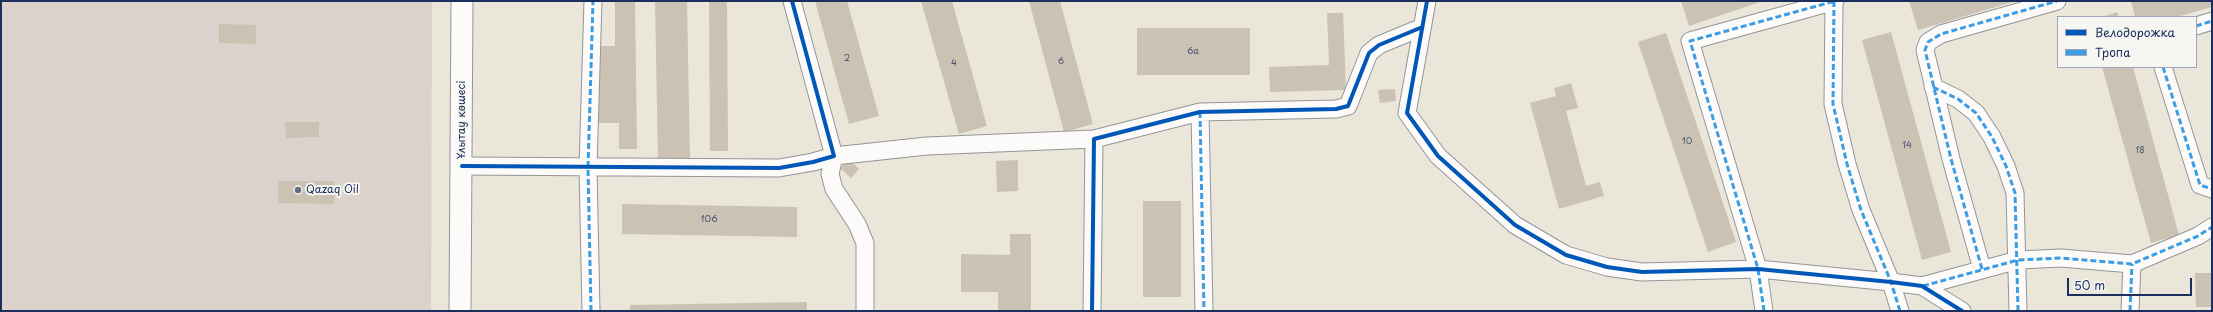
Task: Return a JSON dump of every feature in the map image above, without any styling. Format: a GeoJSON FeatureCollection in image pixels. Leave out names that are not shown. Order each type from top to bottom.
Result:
{"type":"FeatureCollection","features":[{"type":"Feature","properties":{"kind":"main road","name":"Ұлытау көшесі"},"geometry":{"type":"LineString","coordinates":[[460,311],[462,1]]}},
{"type":"Feature","properties":{"kind":"street"},"geometry":{"type":"LineString","coordinates":[[591,311],[588,168],[593,1]]}},
{"type":"Feature","properties":{"kind":"street"},"geometry":{"type":"LineString","coordinates":[[792,1],[834,156],[830,174],[834,190],[857,224],[865,243],[865,311]]}},
{"type":"Feature","properties":{"kind":"street"},"geometry":{"type":"LineString","coordinates":[[1426,1],[1420,28],[1407,113],[1438,156],[1514,225],[1566,255],[1607,267],[1642,272],[1758,268],[1922,286],[2018,260],[2062,258],[2132,264],[2198,236],[2212,227]]}},
{"type":"Feature","properties":{"kind":"street"},"geometry":{"type":"LineString","coordinates":[[1764,311],[1758,268],[1690,41],[1834,1],[1832,104],[1847,164],[1861,210],[1891,282],[1900,311]]}},
{"type":"Feature","properties":{"kind":"street"},"geometry":{"type":"LineString","coordinates":[[1982,269],[1933,87],[1925,50],[1928,42],[1934,37],[2057,1]]}},
{"type":"Feature","properties":{"kind":"street"},"geometry":{"type":"LineString","coordinates":[[2197,26],[2212,21]]}},
{"type":"Feature","properties":{"kind":"street"},"geometry":{"type":"LineString","coordinates":[[462,166],[588,168],[779,168],[813,162],[834,156],[927,146],[1094,139],[1200,112],[1336,109],[1348,106],[1369,53],[1379,45],[1420,28]]}},
{"type":"Feature","properties":{"kind":"street"},"geometry":{"type":"LineString","coordinates":[[2163,68],[2200,185],[2212,189]]}},
{"type":"Feature","properties":{"kind":"street"},"geometry":{"type":"LineString","coordinates":[[1933,87],[1958,99],[1976,113],[1992,137],[2006,166],[2015,193],[2018,260],[2018,311]]}},
{"type":"Feature","properties":{"kind":"street"},"geometry":{"type":"LineString","coordinates":[[1200,112],[1204,311]]}},
{"type":"Feature","properties":{"kind":"street"},"geometry":{"type":"LineString","coordinates":[[1092,311],[1094,139]]}},
{"type":"Feature","properties":{"kind":"street"},"geometry":{"type":"LineString","coordinates":[[2130,311],[2132,264]]}},
{"type":"Feature","properties":{"kind":"street"},"geometry":{"type":"LineString","coordinates":[[1922,286],[1962,311]]}},
{"type":"Feature","properties":{"kind":"shaded area"},"geometry":{"type":"Polygon","coordinates":[[[1,1],[432,1],[431,311],[1,311],[1,1]]]}},
{"type":"Feature","properties":{"kind":"building"},"geometry":{"type":"Polygon","coordinates":[[[615,1],[635,1],[637,149],[619,149],[619,123],[598,123],[597,46],[615,46],[615,1]]]}},
{"type":"Feature","properties":{"kind":"building"},"geometry":{"type":"Polygon","coordinates":[[[655,1],[687,1],[690,159],[658,160],[655,1]]]}},
{"type":"Feature","properties":{"kind":"building"},"geometry":{"type":"Polygon","coordinates":[[[709,1],[727,1],[728,151],[710,151],[709,1]]]}},
{"type":"Feature","properties":{"kind":"building"},"geometry":{"type":"Polygon","coordinates":[[[815,1],[847,1],[879,116],[849,124],[815,1]]]}},
{"type":"Feature","properties":{"kind":"building"},"geometry":{"type":"Polygon","coordinates":[[[921,1],[952,1],[987,126],[959,134],[921,1]]]}},
{"type":"Feature","properties":{"kind":"building"},"geometry":{"type":"Polygon","coordinates":[[[1029,1],[1060,1],[1093,124],[1064,132],[1029,1]]]}},
{"type":"Feature","properties":{"kind":"building"},"geometry":{"type":"Polygon","coordinates":[[[1681,1],[1763,1],[1689,26],[1681,1]]]}},
{"type":"Feature","properties":{"kind":"building"},"geometry":{"type":"Polygon","coordinates":[[[1909,1],[2016,1],[1918,30],[1909,1]]]}},
{"type":"Feature","properties":{"kind":"building"},"geometry":{"type":"Polygon","coordinates":[[[2131,1],[2212,1],[2212,7],[2180,16],[2135,16],[2131,1]]]}},
{"type":"Feature","properties":{"kind":"building"},"geometry":{"type":"Polygon","coordinates":[[[2117,12],[2119,16],[2105,16],[2117,12]]]}},
{"type":"Feature","properties":{"kind":"building"},"geometry":{"type":"Polygon","coordinates":[[[1327,13],[1343,13],[1346,90],[1270,92],[1269,67],[1329,65],[1327,13]]]}},
{"type":"Feature","properties":{"kind":"building"},"geometry":{"type":"Polygon","coordinates":[[[219,24],[256,25],[256,44],[219,43],[219,24]]]}},
{"type":"Feature","properties":{"kind":"building"},"geometry":{"type":"Polygon","coordinates":[[[1137,28],[1250,28],[1250,75],[1137,75],[1137,28]]]}},
{"type":"Feature","properties":{"kind":"building"},"geometry":{"type":"Polygon","coordinates":[[[1891,32],[1951,252],[1922,260],[1862,40],[1891,32]]]}},
{"type":"Feature","properties":{"kind":"building"},"geometry":{"type":"Polygon","coordinates":[[[1666,33],[1736,242],[1708,252],[1638,42],[1666,33]]]}},
{"type":"Feature","properties":{"kind":"building"},"geometry":{"type":"Polygon","coordinates":[[[2102,68],[2133,68],[2179,235],[2151,243],[2102,68]]]}},
{"type":"Feature","properties":{"kind":"building"},"geometry":{"type":"Polygon","coordinates":[[[1571,83],[1578,108],[1566,111],[1586,186],[1600,182],[1604,196],[1559,209],[1530,103],[1556,96],[1554,88],[1571,83]]]}},
{"type":"Feature","properties":{"kind":"building"},"geometry":{"type":"Polygon","coordinates":[[[1395,89],[1396,101],[1380,103],[1378,90],[1395,89]]]}},
{"type":"Feature","properties":{"kind":"building"},"geometry":{"type":"Polygon","coordinates":[[[285,122],[319,122],[319,137],[286,138],[285,122]]]}},
{"type":"Feature","properties":{"kind":"building"},"geometry":{"type":"Polygon","coordinates":[[[849,159],[859,169],[851,178],[840,168],[849,159]]]}},
{"type":"Feature","properties":{"kind":"building"},"geometry":{"type":"Polygon","coordinates":[[[1018,160],[1018,191],[997,192],[996,161],[1018,160]]]}},
{"type":"Feature","properties":{"kind":"building"},"geometry":{"type":"Polygon","coordinates":[[[278,181],[334,181],[334,204],[278,203],[278,181]]]}},
{"type":"Feature","properties":{"kind":"building"},"geometry":{"type":"Polygon","coordinates":[[[1143,201],[1181,201],[1181,297],[1143,297],[1143,201]]]}},
{"type":"Feature","properties":{"kind":"building"},"geometry":{"type":"Polygon","coordinates":[[[622,204],[797,207],[797,237],[622,234],[622,204]]]}},
{"type":"Feature","properties":{"kind":"building"},"geometry":{"type":"Polygon","coordinates":[[[1010,234],[1031,234],[1031,311],[998,311],[998,292],[961,292],[961,254],[1010,255],[1010,234]]]}},
{"type":"Feature","properties":{"kind":"building"},"geometry":{"type":"Polygon","coordinates":[[[2195,273],[2212,273],[2212,307],[2196,307],[2195,273]]]}},
{"type":"Feature","properties":{"kind":"building"},"geometry":{"type":"Polygon","coordinates":[[[807,302],[807,311],[630,311],[630,305],[807,302]]]}},
{"type":"Feature","properties":{"kind":"marked path"},"geometry":{"type":"LineString","coordinates":[[591,311],[588,168],[593,1]]}},
{"type":"Feature","properties":{"kind":"marked path"},"geometry":{"type":"LineString","coordinates":[[1834,1],[1833,104],[1847,164],[1861,210],[1891,282],[1900,311]]}},
{"type":"Feature","properties":{"kind":"marked path"},"geometry":{"type":"LineString","coordinates":[[1764,311],[1758,269],[1690,41],[1835,1]]}},
{"type":"Feature","properties":{"kind":"marked path"},"geometry":{"type":"LineString","coordinates":[[1982,269],[1951,159],[1925,50],[1928,42],[1941,34],[2057,1]]}},
{"type":"Feature","properties":{"kind":"marked path"},"geometry":{"type":"LineString","coordinates":[[2197,26],[2212,21]]}},
{"type":"Feature","properties":{"kind":"marked path"},"geometry":{"type":"LineString","coordinates":[[2163,68],[2200,185],[2212,189]]}},
{"type":"Feature","properties":{"kind":"marked path"},"geometry":{"type":"LineString","coordinates":[[1933,87],[1958,99],[1976,113],[1992,137],[2006,166],[2015,193],[2018,311]]}},
{"type":"Feature","properties":{"kind":"marked path"},"geometry":{"type":"LineString","coordinates":[[1200,112],[1204,311]]}},
{"type":"Feature","properties":{"kind":"marked path"},"geometry":{"type":"LineString","coordinates":[[1923,286],[2018,260],[2061,258],[2132,264],[2198,236],[2212,227]]}},
{"type":"Feature","properties":{"kind":"marked path"},"geometry":{"type":"LineString","coordinates":[[2130,311],[2132,264]]}},
{"type":"Feature","properties":{"kind":"cycle path"},"geometry":{"type":"LineString","coordinates":[[462,166],[779,168],[813,162],[834,156],[792,1]]}},
{"type":"Feature","properties":{"kind":"cycle path"},"geometry":{"type":"LineString","coordinates":[[1427,1],[1407,113],[1438,156],[1515,225],[1566,255],[1607,267],[1642,272],[1758,269],[1922,286],[1962,311]]}},
{"type":"Feature","properties":{"kind":"cycle path"},"geometry":{"type":"LineString","coordinates":[[1092,311],[1094,139],[1200,112],[1336,109],[1348,106],[1369,53],[1379,45],[1420,28]]}},
{"type":"Feature","properties":{"kind":"place","name":"Qazaq Oil"},"geometry":{"type":"Point","coordinates":[298,190]}}]}
